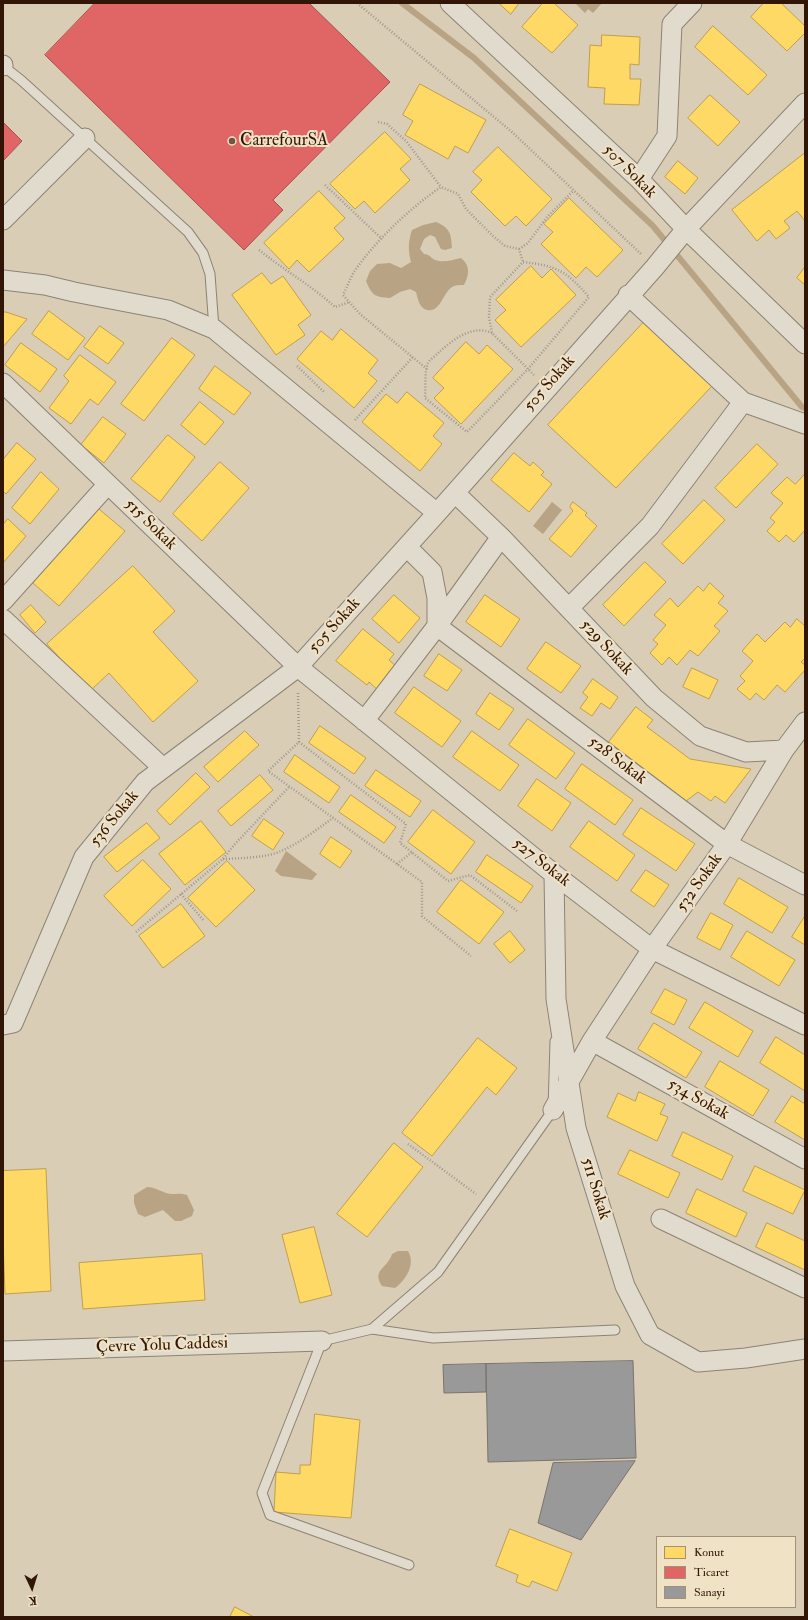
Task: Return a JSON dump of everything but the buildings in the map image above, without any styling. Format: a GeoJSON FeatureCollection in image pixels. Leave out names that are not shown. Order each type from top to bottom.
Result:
{"type":"FeatureCollection","features":[{"type":"Feature","properties":{"kind":"street","name":"507 Sokak"},"geometry":{"type":"LineString","coordinates":[[450,3],[639,179],[686,230],[805,344]]}},
{"type":"Feature","properties":{"kind":"street"},"geometry":{"type":"LineString","coordinates":[[639,179],[667,136],[672,24],[692,3]]}},
{"type":"Feature","properties":{"kind":"street","name":"505 Sokak"},"geometry":{"type":"LineString","coordinates":[[298,667],[455,493],[686,230],[805,103]]}},
{"type":"Feature","properties":{"kind":"street"},"geometry":{"type":"LineString","coordinates":[[3,220],[85,138]]}},
{"type":"Feature","properties":{"kind":"street"},"geometry":{"type":"LineString","coordinates":[[3,280],[45,285],[168,310],[214,329],[437,513]]}},
{"type":"Feature","properties":{"kind":"street"},"geometry":{"type":"LineString","coordinates":[[628,295],[743,402],[805,424]]}},
{"type":"Feature","properties":{"kind":"street","name":"515 Sokak"},"geometry":{"type":"LineString","coordinates":[[3,383],[298,667]]}},
{"type":"Feature","properties":{"kind":"street"},"geometry":{"type":"LineString","coordinates":[[569,608],[650,526],[743,402]]}},
{"type":"Feature","properties":{"kind":"street"},"geometry":{"type":"LineString","coordinates":[[3,601],[108,484]]}},
{"type":"Feature","properties":{"kind":"street","name":"529 Sokak"},"geometry":{"type":"LineString","coordinates":[[455,493],[502,537],[654,698],[700,736],[746,752],[784,750]]}},
{"type":"Feature","properties":{"kind":"street"},"geometry":{"type":"LineString","coordinates":[[364,721],[437,626],[502,537]]}},
{"type":"Feature","properties":{"kind":"street"},"geometry":{"type":"LineString","coordinates":[[407,547],[432,572],[437,598],[437,626]]}},
{"type":"Feature","properties":{"kind":"street"},"geometry":{"type":"LineString","coordinates":[[3,619],[163,768]]}},
{"type":"Feature","properties":{"kind":"street","name":"528 Sokak"},"geometry":{"type":"LineString","coordinates":[[437,626],[727,844],[805,884]]}},
{"type":"Feature","properties":{"kind":"street","name":"527 Sokak"},"geometry":{"type":"LineString","coordinates":[[298,667],[554,874],[652,949],[805,1025]]}},
{"type":"Feature","properties":{"kind":"street","name":"536 Sokak"},"geometry":{"type":"LineString","coordinates":[[3,1025],[12,1022],[84,857],[145,782],[298,667]]}},
{"type":"Feature","properties":{"kind":"street","name":"532 Sokak"},"geometry":{"type":"LineString","coordinates":[[553,1110],[592,1041],[652,949],[727,844],[784,750],[805,722]]}},
{"type":"Feature","properties":{"kind":"street","name":"511 Sokak"},"geometry":{"type":"LineString","coordinates":[[554,874],[556,999],[576,1128],[625,1286],[650,1335],[698,1362],[746,1358],[805,1349]]}},
{"type":"Feature","properties":{"kind":"street","name":"534 Sokak"},"geometry":{"type":"LineString","coordinates":[[592,1041],[805,1158]]}},
{"type":"Feature","properties":{"kind":"street"},"geometry":{"type":"LineString","coordinates":[[661,1219],[805,1288]]}},
{"type":"Feature","properties":{"kind":"street","name":"Çevre Yolu Caddesi"},"geometry":{"type":"LineString","coordinates":[[3,1351],[322,1341]]}},
{"type":"Feature","properties":{"kind":"lane"},"geometry":{"type":"LineString","coordinates":[[3,58],[3,66],[188,232],[203,253],[210,274],[214,329]]}},
{"type":"Feature","properties":{"kind":"lane"},"geometry":{"type":"LineString","coordinates":[[372,1328],[438,1272],[553,1110],[556,999]]}},
{"type":"Feature","properties":{"kind":"lane"},"geometry":{"type":"LineString","coordinates":[[409,1565],[270,1515],[262,1493],[322,1341],[372,1328],[433,1338],[615,1330]]}},
{"type":"Feature","properties":{"kind":"path"},"geometry":{"type":"LineString","coordinates":[[357,3],[512,132],[655,267]]}},
{"type":"Feature","properties":{"kind":"path"},"geometry":{"type":"LineString","coordinates":[[378,122],[387,124],[406,141],[441,187],[458,194],[466,209],[505,246],[519,249],[528,243],[546,217],[574,190]]}},
{"type":"Feature","properties":{"kind":"path"},"geometry":{"type":"LineString","coordinates":[[325,185],[382,239]]}},
{"type":"Feature","properties":{"kind":"path"},"geometry":{"type":"LineString","coordinates":[[427,369],[360,314],[343,294],[354,273],[373,247],[422,199],[441,187]]}},
{"type":"Feature","properties":{"kind":"path"},"geometry":{"type":"LineString","coordinates":[[519,249],[523,262]]}},
{"type":"Feature","properties":{"kind":"path"},"geometry":{"type":"LineString","coordinates":[[259,250],[277,265],[318,292],[335,307],[350,302]]}},
{"type":"Feature","properties":{"kind":"path"},"geometry":{"type":"LineString","coordinates":[[492,333],[489,316],[490,297],[523,262]]}},
{"type":"Feature","properties":{"kind":"path"},"geometry":{"type":"LineString","coordinates":[[523,262],[554,267],[574,280],[589,296],[528,369],[467,432],[425,398],[428,363],[449,343],[462,334],[486,330],[492,333],[528,369],[547,388]]}},
{"type":"Feature","properties":{"kind":"path"},"geometry":{"type":"LineString","coordinates":[[354,421],[413,357]]}},
{"type":"Feature","properties":{"kind":"path"},"geometry":{"type":"LineString","coordinates":[[298,667],[299,742],[268,771],[422,882],[422,916],[471,956]]}},
{"type":"Feature","properties":{"kind":"path"},"geometry":{"type":"LineString","coordinates":[[299,742],[406,824],[400,843],[448,881],[470,875],[517,910]]}},
{"type":"Feature","properties":{"kind":"path"},"geometry":{"type":"LineString","coordinates":[[136,932],[223,859],[234,845],[290,786]]}},
{"type":"Feature","properties":{"kind":"path"},"geometry":{"type":"LineString","coordinates":[[223,859],[252,857],[281,852],[315,832],[333,818]]}},
{"type":"Feature","properties":{"kind":"path"},"geometry":{"type":"LineString","coordinates":[[398,864],[412,852]]}},
{"type":"Feature","properties":{"kind":"path"},"geometry":{"type":"LineString","coordinates":[[181,894],[204,921]]}},
{"type":"Feature","properties":{"kind":"path"},"geometry":{"type":"LineString","coordinates":[[408,1144],[488,1203]]}},
{"type":"Feature","properties":{"kind":"shaded area"},"geometry":{"type":"Polygon","coordinates":[[[575,3],[602,3],[593,13],[588,9],[585,13],[575,3]]]}},
{"type":"Feature","properties":{"kind":"shaded area"},"geometry":{"type":"Polygon","coordinates":[[[436,222],[444,226],[449,232],[452,248],[445,250],[441,249],[435,237],[430,235],[424,239],[420,249],[424,254],[438,261],[448,261],[461,258],[468,267],[467,278],[464,285],[456,285],[452,287],[438,306],[431,310],[424,309],[422,307],[419,303],[416,292],[410,289],[400,292],[390,298],[380,297],[374,294],[366,281],[370,271],[377,264],[390,263],[401,268],[411,262],[409,246],[412,230],[423,225],[436,222]]]}},
{"type":"Feature","properties":{"kind":"shaded area"},"geometry":{"type":"Polygon","coordinates":[[[552,502],[562,510],[543,534],[533,526],[552,502]]]}},
{"type":"Feature","properties":{"kind":"shaded area"},"geometry":{"type":"Polygon","coordinates":[[[286,851],[317,874],[312,880],[281,876],[275,871],[286,851]]]}},
{"type":"Feature","properties":{"kind":"shaded area"},"geometry":{"type":"Polygon","coordinates":[[[147,1187],[171,1194],[187,1195],[194,1210],[192,1216],[181,1221],[175,1221],[163,1210],[145,1217],[138,1214],[134,1203],[134,1195],[147,1187]]]}},
{"type":"Feature","properties":{"kind":"shaded area"},"geometry":{"type":"Polygon","coordinates":[[[398,1251],[408,1251],[411,1261],[409,1271],[403,1281],[395,1288],[382,1286],[379,1281],[379,1273],[392,1254],[398,1251]]]}},
{"type":"Feature","properties":{"kind":"waterway"},"geometry":{"type":"LineString","coordinates":[[402,3],[474,58],[653,226],[802,407],[805,408]]}},
{"type":"Feature","properties":{"kind":"place","name":"CarrefourSA"},"geometry":{"type":"Point","coordinates":[232,141]}}]}
